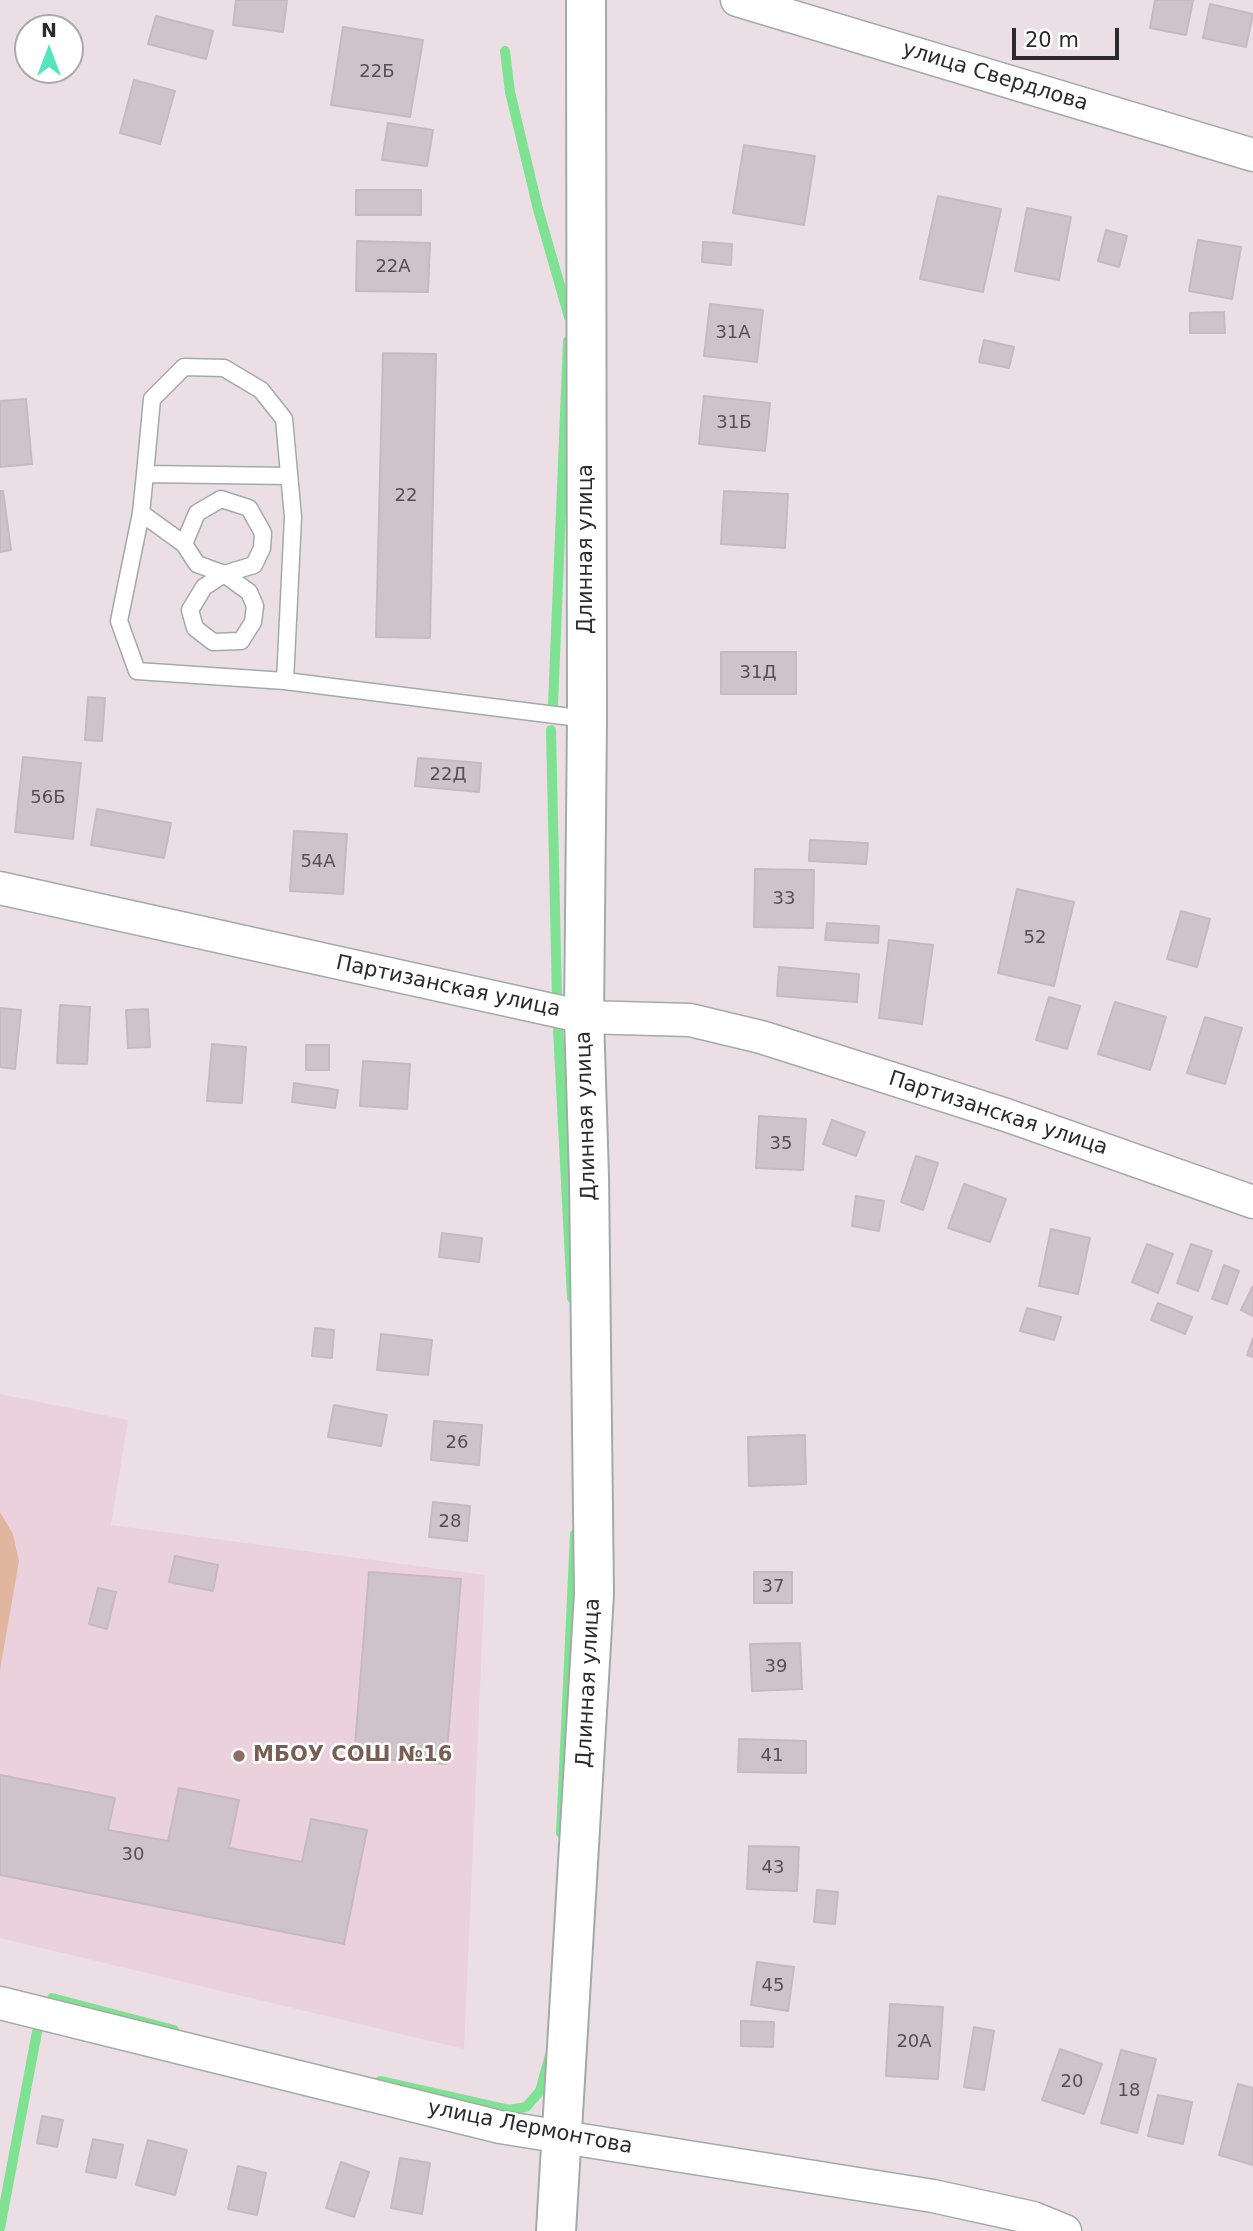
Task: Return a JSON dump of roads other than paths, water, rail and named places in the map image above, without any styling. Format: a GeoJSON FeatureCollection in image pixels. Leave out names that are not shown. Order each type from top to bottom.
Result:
{"type":"FeatureCollection","features":[{"type":"Feature","properties":{"kind":"main road","name":"Длинная улица"},"geometry":{"type":"LineString","coordinates":[[556,2231],[594,1594],[589,1177],[584,1017],[587,719],[586,0]]}},
{"type":"Feature","properties":{"kind":"street","name":"улица Свердлова"},"geometry":{"type":"LineString","coordinates":[[737,0],[1253,155]]}},
{"type":"Feature","properties":{"kind":"street","name":"Партизанская улица"},"geometry":{"type":"LineString","coordinates":[[0,888],[584,1017],[690,1020],[761,1037],[1006,1115],[1253,1202]]}},
{"type":"Feature","properties":{"kind":"street","name":"улица Лермонтова"},"geometry":{"type":"LineString","coordinates":[[0,2003],[500,2127],[933,2196],[1033,2218],[1065,2231]]}},
{"type":"Feature","properties":{"kind":"lane"},"geometry":{"type":"LineString","coordinates":[[285,681],[293,517],[284,419],[261,390],[224,368],[184,367],[152,399],[141,513],[119,621],[137,671],[285,681],[587,719]]}},
{"type":"Feature","properties":{"kind":"lane"},"geometry":{"type":"LineString","coordinates":[[145,474],[289,476]]}},
{"type":"Feature","properties":{"kind":"lane"},"geometry":{"type":"LineString","coordinates":[[141,513],[184,544],[197,564],[223,574],[249,592],[255,606],[253,622],[240,641],[213,642],[195,628],[190,610],[204,587],[223,574],[254,565],[262,548],[264,533],[249,508],[221,499],[197,513],[184,544]]}},
{"type":"Feature","properties":{"kind":"waterway"},"geometry":{"type":"LineString","coordinates":[[505,51],[510,92],[538,209],[569,317]]}},
{"type":"Feature","properties":{"kind":"waterway"},"geometry":{"type":"LineString","coordinates":[[553,705],[568,341]]}},
{"type":"Feature","properties":{"kind":"waterway"},"geometry":{"type":"LineString","coordinates":[[551,730],[557,998]]}},
{"type":"Feature","properties":{"kind":"waterway"},"geometry":{"type":"LineString","coordinates":[[558,1029],[572,1298]]}},
{"type":"Feature","properties":{"kind":"waterway"},"geometry":{"type":"LineString","coordinates":[[561,1833],[575,1534]]}},
{"type":"Feature","properties":{"kind":"waterway"},"geometry":{"type":"LineString","coordinates":[[52,1998],[174,2030]]}},
{"type":"Feature","properties":{"kind":"waterway"},"geometry":{"type":"LineString","coordinates":[[0,2228],[37,2032]]}},
{"type":"Feature","properties":{"kind":"waterway"},"geometry":{"type":"LineString","coordinates":[[380,2081],[509,2110],[526,2107],[540,2091],[550,2055]]}},
{"type":"Feature","properties":{"kind":"place","name":"МБОУ СОШ №16"},"geometry":{"type":"Point","coordinates":[239,1756]}}]}
